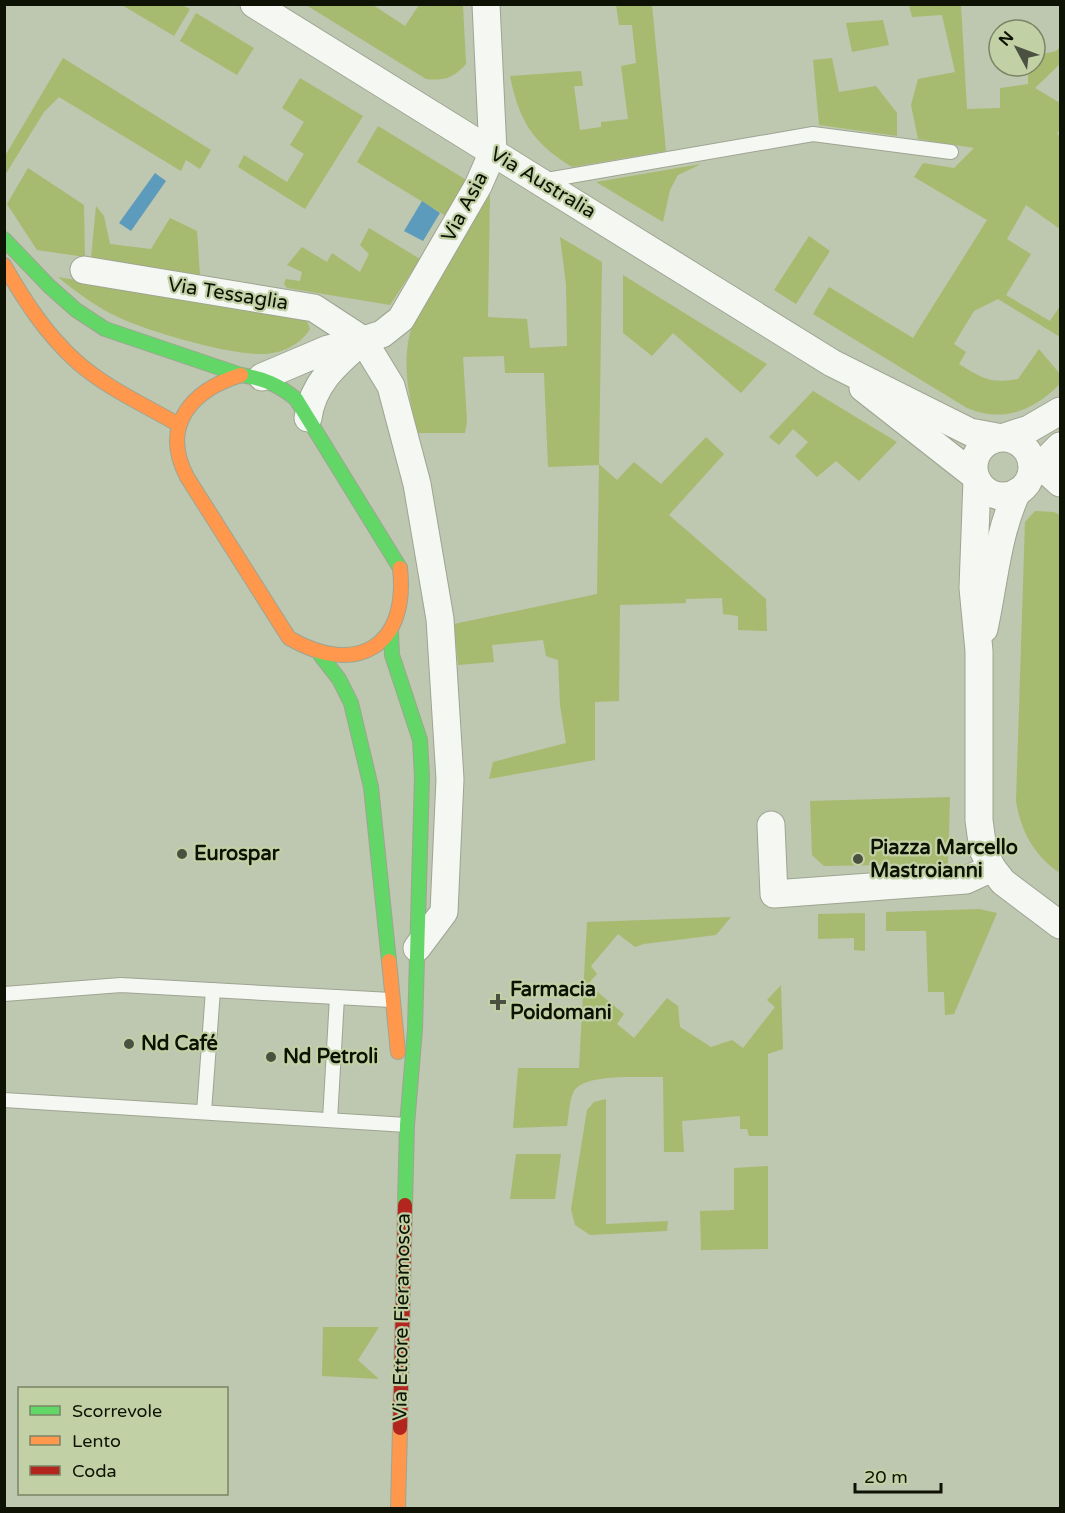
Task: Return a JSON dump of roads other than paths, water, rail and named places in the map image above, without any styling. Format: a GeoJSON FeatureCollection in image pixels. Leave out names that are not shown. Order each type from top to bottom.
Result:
{"type":"FeatureCollection","features":[{"type":"Feature","properties":{"kind":"main road"},"geometry":{"type":"LineString","coordinates":[[4,239],[56,292],[105,330],[280,385],[296,399],[400,566],[405,584],[404,602],[390,632],[374,647],[357,655],[339,658],[321,656],[304,649],[289,638],[181,464],[179,425],[189,405],[203,390],[221,379],[251,376]]}},
{"type":"Feature","properties":{"kind":"main road"},"geometry":{"type":"LineString","coordinates":[[4,265],[27,304],[61,347],[90,372],[179,425]]}},
{"type":"Feature","properties":{"kind":"main road"},"geometry":{"type":"LineString","coordinates":[[390,632],[392,655],[420,740],[422,777],[415,1029],[407,1125]]}},
{"type":"Feature","properties":{"kind":"main road"},"geometry":{"type":"LineString","coordinates":[[321,656],[339,679],[351,703],[371,787],[391,1000],[407,1125]]}},
{"type":"Feature","properties":{"kind":"main road","name":"Via Ettore Fieramosca"},"geometry":{"type":"LineString","coordinates":[[398,1509],[407,1125]]}},
{"type":"Feature","properties":{"kind":"street","name":"Via Australia"},"geometry":{"type":"LineString","coordinates":[[254,4],[832,363]]}},
{"type":"Feature","properties":{"kind":"street","name":"Via Asia"},"geometry":{"type":"LineString","coordinates":[[363,340],[381,334],[401,319],[478,186],[493,152],[486,4]]}},
{"type":"Feature","properties":{"kind":"street","name":"Via Tessaglia"},"geometry":{"type":"LineString","coordinates":[[84,270],[314,308],[363,340]]}},
{"type":"Feature","properties":{"kind":"street"},"geometry":{"type":"LineString","coordinates":[[251,376],[328,349],[363,340]]}},
{"type":"Feature","properties":{"kind":"street"},"geometry":{"type":"LineString","coordinates":[[308,418],[310,403],[320,383],[333,367],[363,340]]}},
{"type":"Feature","properties":{"kind":"street"},"geometry":{"type":"LineString","coordinates":[[363,340],[391,386],[417,484],[440,620],[450,778],[447,895],[444,912],[417,948]]}},
{"type":"Feature","properties":{"kind":"street"},"geometry":{"type":"LineString","coordinates":[[832,363],[909,399],[969,432],[1015,439],[1024,446],[1028,476],[1003,526],[996,576],[979,651]]}},
{"type":"Feature","properties":{"kind":"street"},"geometry":{"type":"LineString","coordinates":[[832,363],[976,478],[984,489],[994,495],[1006,496],[1060,446]]}},
{"type":"Feature","properties":{"kind":"street"},"geometry":{"type":"LineString","coordinates":[[1060,411],[1029,429],[1000,437],[980,448],[973,466],[976,478],[973,588],[979,651],[979,820],[982,850],[1003,882],[1060,925]]}},
{"type":"Feature","properties":{"kind":"street"},"geometry":{"type":"LineString","coordinates":[[1028,476],[1060,483]]}},
{"type":"Feature","properties":{"kind":"street"},"geometry":{"type":"LineString","coordinates":[[1028,476],[1060,496]]}},
{"type":"Feature","properties":{"kind":"street"},"geometry":{"type":"LineString","coordinates":[[771,825],[774,894],[966,880],[992,868]]}},
{"type":"Feature","properties":{"kind":"lane"},"geometry":{"type":"LineString","coordinates":[[541,181],[813,134],[951,152]]}},
{"type":"Feature","properties":{"kind":"lane"},"geometry":{"type":"LineString","coordinates":[[4,994],[121,985],[391,1000]]}},
{"type":"Feature","properties":{"kind":"lane"},"geometry":{"type":"LineString","coordinates":[[204,1112],[213,990]]}},
{"type":"Feature","properties":{"kind":"lane"},"geometry":{"type":"LineString","coordinates":[[330,1120],[337,997]]}},
{"type":"Feature","properties":{"kind":"lane"},"geometry":{"type":"LineString","coordinates":[[4,1100],[407,1125]]}},
{"type":"Feature","properties":{"kind":"water"},"geometry":{"type":"Polygon","coordinates":[[[155,173],[166,181],[131,231],[119,223],[155,173]]]}},
{"type":"Feature","properties":{"kind":"water"},"geometry":{"type":"Polygon","coordinates":[[[422,201],[440,213],[423,241],[404,231],[422,201]]]}},
{"type":"Feature","properties":{"kind":"place","name":"Eurospar"},"geometry":{"type":"Point","coordinates":[182,854]}},
{"type":"Feature","properties":{"kind":"place","name":"Piazza Marcello Mastroianni"},"geometry":{"type":"Point","coordinates":[858,859]}},
{"type":"Feature","properties":{"kind":"place","name":"Farmacia Poidomani"},"geometry":{"type":"Point","coordinates":[498,1002]}},
{"type":"Feature","properties":{"kind":"place","name":"Nd Café"},"geometry":{"type":"Point","coordinates":[129,1044]}},
{"type":"Feature","properties":{"kind":"place","name":"Nd Petroli"},"geometry":{"type":"Point","coordinates":[271,1057]}}]}
